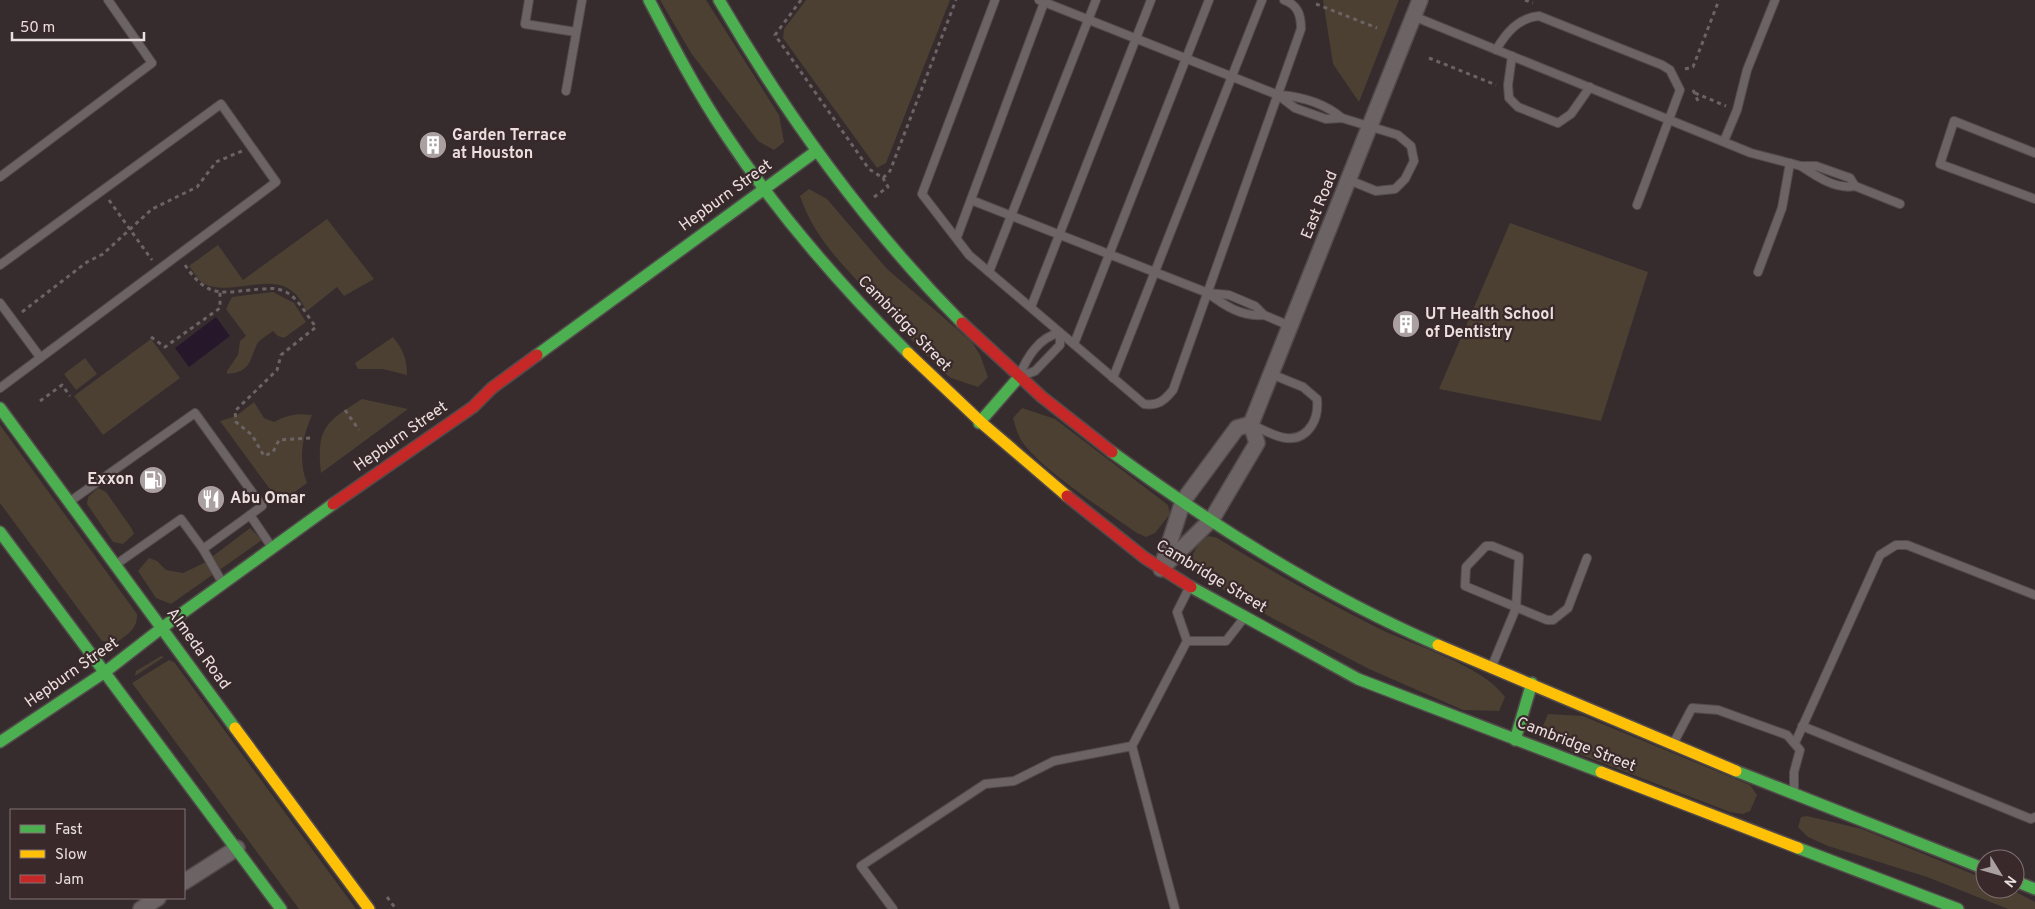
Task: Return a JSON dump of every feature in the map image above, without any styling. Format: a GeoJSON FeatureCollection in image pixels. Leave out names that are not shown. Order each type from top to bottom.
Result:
{"type":"FeatureCollection","features":[{"type":"Feature","properties":{"kind":"street","name":"Cambridge Street"},"geometry":{"type":"LineString","coordinates":[[648,0],[667,39],[762,190],[886,333],[979,423],[1109,531],[1161,569],[1358,679],[1958,909]]}},
{"type":"Feature","properties":{"kind":"street"},"geometry":{"type":"LineString","coordinates":[[719,0],[753,62],[815,152],[906,265],[952,314],[1019,377],[1106,447],[1183,502],[1299,574],[1386,621],[1673,745],[1794,795],[1975,865]]}},
{"type":"Feature","properties":{"kind":"street","name":"East Road"},"geometry":{"type":"LineString","coordinates":[[1161,569],[1212,519],[1257,442],[1251,424],[1420,0]]}},
{"type":"Feature","properties":{"kind":"street","name":"Hepburn Street"},"geometry":{"type":"LineString","coordinates":[[0,742],[105,672],[163,627],[352,490],[473,407],[492,388],[815,152]]}},
{"type":"Feature","properties":{"kind":"street"},"geometry":{"type":"LineString","coordinates":[[979,423],[1019,377]]}},
{"type":"Feature","properties":{"kind":"street","name":"Almeda Road"},"geometry":{"type":"LineString","coordinates":[[0,408],[369,909]]}},
{"type":"Feature","properties":{"kind":"street"},"geometry":{"type":"LineString","coordinates":[[1161,569],[1183,502],[1237,428],[1251,424]]}},
{"type":"Feature","properties":{"kind":"street"},"geometry":{"type":"LineString","coordinates":[[0,532],[281,909]]}},
{"type":"Feature","properties":{"kind":"street"},"geometry":{"type":"LineString","coordinates":[[1515,740],[1532,683]]}},
{"type":"Feature","properties":{"kind":"street"},"geometry":{"type":"LineString","coordinates":[[185,881],[237,848]]}},
{"type":"Feature","properties":{"kind":"street"},"geometry":{"type":"LineString","coordinates":[[140,909],[156,899]]}},
{"type":"Feature","properties":{"kind":"lane"},"geometry":{"type":"LineString","coordinates":[[0,177],[152,63],[108,0]]}},
{"type":"Feature","properties":{"kind":"lane"},"geometry":{"type":"LineString","coordinates":[[529,0],[525,24],[576,32]]}},
{"type":"Feature","properties":{"kind":"lane"},"geometry":{"type":"LineString","coordinates":[[566,91],[582,0]]}},
{"type":"Feature","properties":{"kind":"lane"},"geometry":{"type":"LineString","coordinates":[[995,0],[922,194],[969,255],[1144,404],[1156,405],[1166,399],[1173,390],[1301,29],[1297,10],[1292,3],[1284,0]]}},
{"type":"Feature","properties":{"kind":"lane"},"geometry":{"type":"LineString","coordinates":[[989,272],[1096,0]]}},
{"type":"Feature","properties":{"kind":"lane"},"geometry":{"type":"LineString","coordinates":[[1031,307],[1151,0]]}},
{"type":"Feature","properties":{"kind":"lane"},"geometry":{"type":"LineString","coordinates":[[1074,344],[1209,0]]}},
{"type":"Feature","properties":{"kind":"lane"},"geometry":{"type":"LineString","coordinates":[[1114,378],[1262,0]]}},
{"type":"Feature","properties":{"kind":"lane"},"geometry":{"type":"LineString","coordinates":[[1724,141],[1737,110],[1747,70],[1775,0]]}},
{"type":"Feature","properties":{"kind":"lane"},"geometry":{"type":"LineString","coordinates":[[956,237],[1043,1],[1278,95],[1295,108],[1326,119],[1342,118],[1398,135],[1411,146],[1414,161],[1405,180],[1395,190],[1376,191],[1349,180]]}},
{"type":"Feature","properties":{"kind":"lane"},"geometry":{"type":"LineString","coordinates":[[1413,16],[1751,153],[1801,166],[1819,178],[1846,188],[1855,186],[1900,204]]}},
{"type":"Feature","properties":{"kind":"lane"},"geometry":{"type":"LineString","coordinates":[[1496,50],[1508,30],[1531,17],[1539,16],[1662,65],[1670,70],[1680,90],[1637,205]]}},
{"type":"Feature","properties":{"kind":"lane"},"geometry":{"type":"LineString","coordinates":[[1512,56],[1508,90],[1509,98],[1518,107],[1558,123],[1571,114],[1590,87]]}},
{"type":"Feature","properties":{"kind":"lane"},"geometry":{"type":"LineString","coordinates":[[1278,95],[1300,97],[1315,102],[1330,108],[1342,118]]}},
{"type":"Feature","properties":{"kind":"lane"},"geometry":{"type":"LineString","coordinates":[[0,264],[221,104],[276,182],[0,388]]}},
{"type":"Feature","properties":{"kind":"lane"},"geometry":{"type":"LineString","coordinates":[[2035,154],[1954,121],[1940,164],[2035,199]]}},
{"type":"Feature","properties":{"kind":"lane"},"geometry":{"type":"LineString","coordinates":[[1758,272],[1782,208],[1790,163]]}},
{"type":"Feature","properties":{"kind":"lane"},"geometry":{"type":"LineString","coordinates":[[971,200],[1208,293],[1224,305],[1244,313],[1252,316],[1264,315],[1290,326]]}},
{"type":"Feature","properties":{"kind":"lane"},"geometry":{"type":"LineString","coordinates":[[0,303],[40,357]]}},
{"type":"Feature","properties":{"kind":"lane"},"geometry":{"type":"LineString","coordinates":[[1019,377],[1035,371],[1047,359],[1060,345],[1060,333]]}},
{"type":"Feature","properties":{"kind":"lane"},"geometry":{"type":"LineString","coordinates":[[1019,377],[1025,360],[1049,335],[1060,333]]}},
{"type":"Feature","properties":{"kind":"lane"},"geometry":{"type":"LineString","coordinates":[[1251,424],[1276,437],[1299,438],[1307,433],[1314,422],[1318,410],[1317,399],[1303,387],[1271,374]]}},
{"type":"Feature","properties":{"kind":"lane"},"geometry":{"type":"LineString","coordinates":[[69,502],[195,413],[262,506],[203,549]]}},
{"type":"Feature","properties":{"kind":"lane"},"geometry":{"type":"LineString","coordinates":[[250,515],[273,548]]}},
{"type":"Feature","properties":{"kind":"lane"},"geometry":{"type":"LineString","coordinates":[[116,564],[181,519],[203,549],[224,584]]}},
{"type":"Feature","properties":{"kind":"lane"},"geometry":{"type":"LineString","coordinates":[[1795,744],[1880,555],[1896,545],[1906,545],[2035,595]]}},
{"type":"Feature","properties":{"kind":"lane"},"geometry":{"type":"LineString","coordinates":[[1491,667],[1516,608],[1519,557],[1492,546],[1486,546],[1466,567],[1466,586],[1516,608],[1547,620],[1557,618],[1568,608],[1587,558]]}},
{"type":"Feature","properties":{"kind":"lane"},"geometry":{"type":"LineString","coordinates":[[1175,909],[1132,746],[1187,641],[1177,612],[1190,586]]}},
{"type":"Feature","properties":{"kind":"lane"},"geometry":{"type":"LineString","coordinates":[[1187,641],[1226,641],[1245,617]]}},
{"type":"Feature","properties":{"kind":"lane"},"geometry":{"type":"LineString","coordinates":[[1673,745],[1692,708],[1718,710],[1788,736],[1800,750],[1794,772],[1794,795]]}},
{"type":"Feature","properties":{"kind":"lane"},"geometry":{"type":"LineString","coordinates":[[1802,726],[2031,819],[2035,817]]}},
{"type":"Feature","properties":{"kind":"lane"},"geometry":{"type":"LineString","coordinates":[[893,909],[861,866],[985,784],[1014,781],[1054,761],[1132,746]]}},
{"type":"Feature","properties":{"kind":"path"},"geometry":{"type":"LineString","coordinates":[[801,0],[775,35],[869,169],[883,178],[888,187],[861,208]]}},
{"type":"Feature","properties":{"kind":"path"},"geometry":{"type":"LineString","coordinates":[[883,178],[890,171],[956,0]]}},
{"type":"Feature","properties":{"kind":"path"},"geometry":{"type":"LineString","coordinates":[[1686,70],[1693,67],[1719,0]]}},
{"type":"Feature","properties":{"kind":"path"},"geometry":{"type":"LineString","coordinates":[[1316,4],[1377,28]]}},
{"type":"Feature","properties":{"kind":"path"},"geometry":{"type":"LineString","coordinates":[[1429,58],[1508,90]]}},
{"type":"Feature","properties":{"kind":"path"},"geometry":{"type":"LineString","coordinates":[[1694,93],[1737,110]]}},
{"type":"Feature","properties":{"kind":"path"},"geometry":{"type":"LineString","coordinates":[[12,319],[87,262],[103,254],[152,209],[197,187],[216,162],[251,147]]}},
{"type":"Feature","properties":{"kind":"path"},"geometry":{"type":"LineString","coordinates":[[102,190],[158,269]]}},
{"type":"Feature","properties":{"kind":"path"},"geometry":{"type":"LineString","coordinates":[[178,254],[196,280],[205,288],[216,293],[274,288],[285,292],[295,299],[316,327],[281,355],[278,370],[235,411],[236,422],[252,435],[264,456],[273,452],[279,440],[311,438]]}},
{"type":"Feature","properties":{"kind":"path"},"geometry":{"type":"LineString","coordinates":[[151,337],[165,347],[220,308],[220,292]]}},
{"type":"Feature","properties":{"kind":"path"},"geometry":{"type":"LineString","coordinates":[[40,401],[62,385],[70,396]]}},
{"type":"Feature","properties":{"kind":"path"},"geometry":{"type":"LineString","coordinates":[[345,410],[359,430]]}},
{"type":"Feature","properties":{"kind":"shaded area"},"geometry":{"type":"Polygon","coordinates":[[[660,0],[706,0],[779,115],[784,142],[774,150],[758,141],[691,53],[660,0]]]}},
{"type":"Feature","properties":{"kind":"shaded area"},"geometry":{"type":"Polygon","coordinates":[[[806,0],[950,0],[886,163],[877,168],[783,38],[784,29],[806,0]]]}},
{"type":"Feature","properties":{"kind":"shaded area"},"geometry":{"type":"Polygon","coordinates":[[[1323,0],[1399,0],[1359,102],[1333,64],[1323,0]]]}},
{"type":"Feature","properties":{"kind":"shaded area"},"geometry":{"type":"Polygon","coordinates":[[[809,189],[827,199],[887,269],[972,342],[980,355],[988,377],[978,387],[951,378],[943,372],[892,319],[826,245],[805,210],[800,196],[809,189]]]}},
{"type":"Feature","properties":{"kind":"shaded area"},"geometry":{"type":"Polygon","coordinates":[[[327,219],[374,279],[344,296],[337,287],[307,311],[297,296],[284,286],[261,284],[224,288],[212,286],[201,282],[189,266],[218,245],[243,280],[327,219]]]}},
{"type":"Feature","properties":{"kind":"shaded area"},"geometry":{"type":"Polygon","coordinates":[[[1510,223],[1648,272],[1601,421],[1439,389],[1510,223]]]}},
{"type":"Feature","properties":{"kind":"shaded area"},"geometry":{"type":"Polygon","coordinates":[[[273,292],[294,303],[306,322],[284,338],[278,336],[273,331],[258,342],[245,368],[235,373],[227,374],[227,371],[238,355],[240,341],[246,336],[226,309],[232,297],[273,292]]]}},
{"type":"Feature","properties":{"kind":"shaded area"},"geometry":{"type":"Polygon","coordinates":[[[216,317],[230,336],[189,367],[175,348],[216,317]]]}},
{"type":"Feature","properties":{"kind":"shaded area"},"geometry":{"type":"Polygon","coordinates":[[[393,337],[404,354],[407,375],[383,369],[358,369],[355,363],[393,337]]]}},
{"type":"Feature","properties":{"kind":"shaded area"},"geometry":{"type":"Polygon","coordinates":[[[151,339],[180,378],[103,435],[74,396],[151,339]]]}},
{"type":"Feature","properties":{"kind":"shaded area"},"geometry":{"type":"Polygon","coordinates":[[[85,358],[97,374],[76,390],[64,374],[85,358]]]}},
{"type":"Feature","properties":{"kind":"shaded area"},"geometry":{"type":"Polygon","coordinates":[[[362,399],[408,409],[321,473],[320,445],[326,427],[332,420],[362,399]]]}},
{"type":"Feature","properties":{"kind":"shaded area"},"geometry":{"type":"Polygon","coordinates":[[[254,402],[264,418],[274,422],[292,415],[312,415],[302,449],[304,474],[307,483],[280,503],[220,421],[236,416],[254,402]]]}},
{"type":"Feature","properties":{"kind":"shaded area"},"geometry":{"type":"Polygon","coordinates":[[[1022,408],[1055,419],[1168,505],[1170,514],[1155,533],[1146,537],[1137,533],[1075,490],[1043,464],[1021,440],[1017,432],[1013,418],[1022,408]]]}},
{"type":"Feature","properties":{"kind":"shaded area"},"geometry":{"type":"Polygon","coordinates":[[[0,425],[137,614],[134,628],[116,643],[102,641],[0,503],[0,425]]]}},
{"type":"Feature","properties":{"kind":"shaded area"},"geometry":{"type":"Polygon","coordinates":[[[98,488],[106,492],[132,529],[134,534],[123,544],[113,542],[87,504],[88,497],[98,488]]]}},
{"type":"Feature","properties":{"kind":"shaded area"},"geometry":{"type":"Polygon","coordinates":[[[250,528],[262,540],[171,604],[156,598],[138,571],[149,558],[157,561],[166,570],[183,573],[204,563],[250,528]]]}},
{"type":"Feature","properties":{"kind":"shaded area"},"geometry":{"type":"Polygon","coordinates":[[[1209,536],[1217,538],[1297,585],[1380,629],[1447,657],[1481,675],[1505,697],[1499,711],[1463,710],[1369,669],[1272,618],[1198,575],[1191,567],[1193,554],[1198,545],[1209,536]]]}},
{"type":"Feature","properties":{"kind":"shaded area"},"geometry":{"type":"Polygon","coordinates":[[[161,656],[164,657],[135,676],[136,671],[161,656]]]}},
{"type":"Feature","properties":{"kind":"shaded area"},"geometry":{"type":"Polygon","coordinates":[[[169,660],[174,662],[356,909],[299,909],[132,683],[169,660]]]}},
{"type":"Feature","properties":{"kind":"shaded area"},"geometry":{"type":"Polygon","coordinates":[[[1548,714],[1583,716],[1750,785],[1757,795],[1750,811],[1743,814],[1730,812],[1571,751],[1542,728],[1548,714]]]}},
{"type":"Feature","properties":{"kind":"shaded area"},"geometry":{"type":"Polygon","coordinates":[[[1807,816],[1862,829],[1975,875],[1975,896],[1927,877],[1828,846],[1808,837],[1798,827],[1801,817],[1807,816]]]}},
{"type":"Feature","properties":{"kind":"shaded area"},"geometry":{"type":"Polygon","coordinates":[[[2025,897],[2035,902],[2035,909],[2008,909],[1983,899],[2025,899],[2025,897]]]}},
{"type":"Feature","properties":{"kind":"traffic: fast"},"geometry":{"type":"LineString","coordinates":[[649,0],[705,102],[767,193],[811,248],[908,353]]}},
{"type":"Feature","properties":{"kind":"traffic: fast"},"geometry":{"type":"LineString","coordinates":[[719,0],[773,87],[830,169],[893,248],[962,323]]}},
{"type":"Feature","properties":{"kind":"traffic: fast"},"geometry":{"type":"LineString","coordinates":[[537,355],[815,152]]}},
{"type":"Feature","properties":{"kind":"traffic: fast"},"geometry":{"type":"LineString","coordinates":[[979,423],[1019,377]]}},
{"type":"Feature","properties":{"kind":"traffic: fast"},"geometry":{"type":"LineString","coordinates":[[0,408],[235,728]]}},
{"type":"Feature","properties":{"kind":"traffic: fast"},"geometry":{"type":"LineString","coordinates":[[1112,452],[1189,506],[1270,558],[1353,604],[1438,645]]}},
{"type":"Feature","properties":{"kind":"traffic: fast"},"geometry":{"type":"LineString","coordinates":[[0,742],[105,672],[163,627],[333,504]]}},
{"type":"Feature","properties":{"kind":"traffic: fast"},"geometry":{"type":"LineString","coordinates":[[0,532],[281,909]]}},
{"type":"Feature","properties":{"kind":"traffic: fast"},"geometry":{"type":"LineString","coordinates":[[1191,587],[1358,679],[1601,772]]}},
{"type":"Feature","properties":{"kind":"traffic: fast"},"geometry":{"type":"LineString","coordinates":[[1515,740],[1532,683]]}},
{"type":"Feature","properties":{"kind":"traffic: fast"},"geometry":{"type":"LineString","coordinates":[[1736,771],[1975,865]]}},
{"type":"Feature","properties":{"kind":"traffic: fast"},"geometry":{"type":"LineString","coordinates":[[1798,848],[1958,909]]}},
{"type":"Feature","properties":{"kind":"traffic: fast"},"geometry":{"type":"LineString","coordinates":[[2025,885],[2035,889]]}},
{"type":"Feature","properties":{"kind":"traffic: slow"},"geometry":{"type":"LineString","coordinates":[[908,353],[984,425],[1067,496]]}},
{"type":"Feature","properties":{"kind":"traffic: slow"},"geometry":{"type":"LineString","coordinates":[[1438,645],[1736,771]]}},
{"type":"Feature","properties":{"kind":"traffic: slow"},"geometry":{"type":"LineString","coordinates":[[235,728],[369,909]]}},
{"type":"Feature","properties":{"kind":"traffic: slow"},"geometry":{"type":"LineString","coordinates":[[1601,772],[1798,848]]}},
{"type":"Feature","properties":{"kind":"traffic: jam"},"geometry":{"type":"LineString","coordinates":[[962,323],[1042,397],[1112,452]]}},
{"type":"Feature","properties":{"kind":"traffic: jam"},"geometry":{"type":"LineString","coordinates":[[333,504],[473,407],[492,388],[537,355]]}},
{"type":"Feature","properties":{"kind":"traffic: jam"},"geometry":{"type":"LineString","coordinates":[[1067,496],[1145,558],[1191,587]]}},
{"type":"Feature","properties":{"kind":"place","name":"Garden Terrace at Houston"},"geometry":{"type":"Point","coordinates":[433,145]}},
{"type":"Feature","properties":{"kind":"place","name":"UT Health School of Dentistry"},"geometry":{"type":"Point","coordinates":[1406,324]}},
{"type":"Feature","properties":{"kind":"place","name":"Exxon"},"geometry":{"type":"Point","coordinates":[153,480]}},
{"type":"Feature","properties":{"kind":"place","name":"Abu Omar"},"geometry":{"type":"Point","coordinates":[211,499]}}]}
